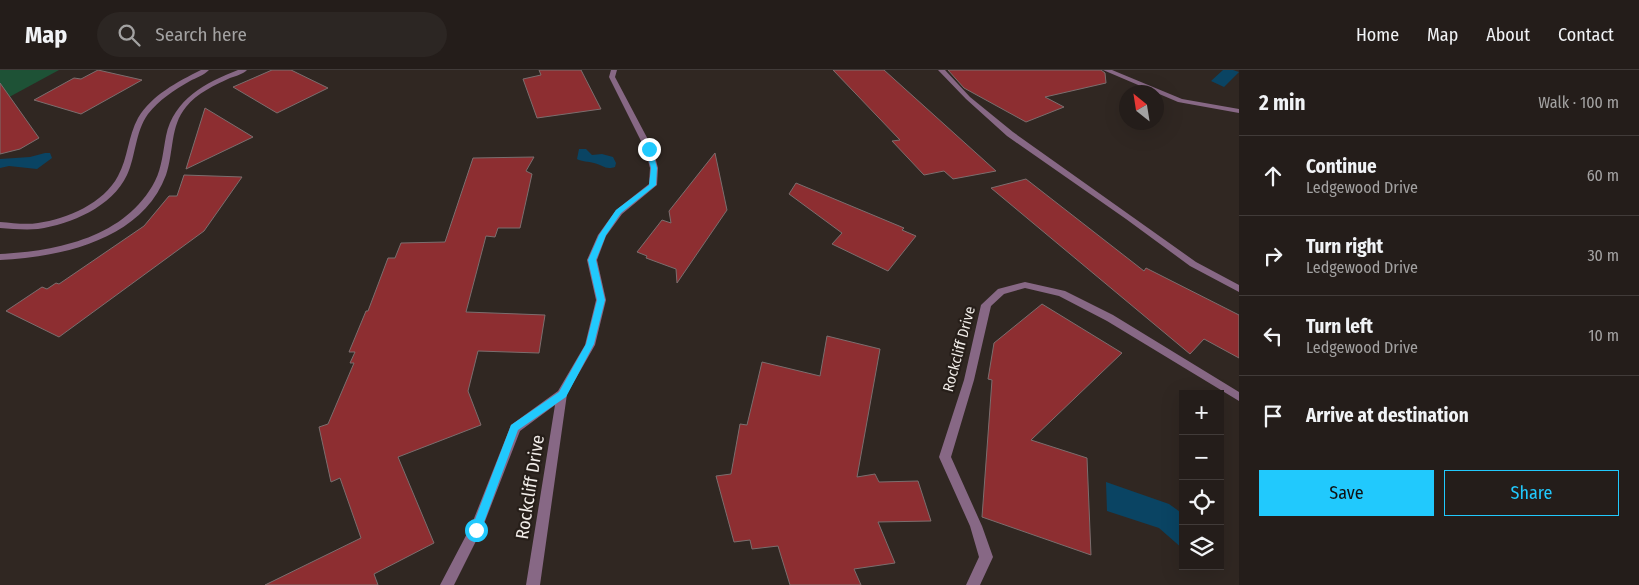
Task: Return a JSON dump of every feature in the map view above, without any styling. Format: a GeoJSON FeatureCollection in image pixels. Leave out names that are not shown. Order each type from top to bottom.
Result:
{"type":"FeatureCollection","features":[{"type":"Feature","properties":{"kind":"street"},"geometry":{"type":"LineString","coordinates":[[0,225],[21,227],[60,221],[92,206],[117,186],[123,175],[138,125],[147,110],[163,96],[206,70]]}},
{"type":"Feature","properties":{"kind":"street"},"geometry":{"type":"LineString","coordinates":[[0,257],[23,257],[53,252],[87,241],[117,226],[142,208],[154,193],[161,178],[175,120],[180,109],[206,89],[244,70]]}},
{"type":"Feature","properties":{"kind":"street"},"geometry":{"type":"LineString","coordinates":[[447,585],[476,530],[515,428],[562,394],[590,344],[601,300],[592,260],[602,235],[619,212],[652,185],[654,168],[649,149],[612,77],[614,70]]}},
{"type":"Feature","properties":{"kind":"street"},"geometry":{"type":"LineString","coordinates":[[941,70],[968,98],[1010,134],[1130,217],[1193,264],[1239,290]]}},
{"type":"Feature","properties":{"kind":"street"},"geometry":{"type":"LineString","coordinates":[[1106,70],[1180,101],[1239,111]]}},
{"type":"Feature","properties":{"kind":"street","name":"Rockcliff Drive"},"geometry":{"type":"LineString","coordinates":[[973,585],[986,557],[976,526],[945,457],[969,380],[986,306],[1000,291],[1025,285],[1062,293],[1110,318],[1239,397]]}},
{"type":"Feature","properties":{"kind":"street","name":"Rockcliff Drive"},"geometry":{"type":"LineString","coordinates":[[533,585],[562,394]]}},
{"type":"Feature","properties":{"kind":"green space"},"geometry":{"type":"Polygon","coordinates":[[[0,70],[59,70],[0,102],[0,70]]]}},
{"type":"Feature","properties":{"kind":"water"},"geometry":{"type":"Polygon","coordinates":[[[1223,70],[1239,72],[1224,87],[1211,81],[1223,70]]]}},
{"type":"Feature","properties":{"kind":"water"},"geometry":{"type":"Polygon","coordinates":[[[579,149],[586,149],[592,155],[602,154],[613,157],[616,163],[615,167],[606,168],[592,162],[577,159],[579,149]]]}},
{"type":"Feature","properties":{"kind":"water"},"geometry":{"type":"Polygon","coordinates":[[[50,153],[52,158],[37,169],[9,166],[0,168],[0,159],[30,157],[50,153]]]}},
{"type":"Feature","properties":{"kind":"water"},"geometry":{"type":"Polygon","coordinates":[[[1106,482],[1169,504],[1179,511],[1179,546],[1159,528],[1107,511],[1106,482]]]}},
{"type":"Feature","properties":{"kind":"building"},"geometry":{"type":"Polygon","coordinates":[[[98,70],[142,80],[81,114],[34,100],[74,78],[81,79],[98,70]]]}},
{"type":"Feature","properties":{"kind":"building"},"geometry":{"type":"Polygon","coordinates":[[[272,70],[291,70],[328,88],[277,113],[233,87],[272,70]]]}},
{"type":"Feature","properties":{"kind":"building"},"geometry":{"type":"Polygon","coordinates":[[[539,70],[581,70],[601,109],[537,118],[523,79],[541,75],[539,70]]]}},
{"type":"Feature","properties":{"kind":"building"},"geometry":{"type":"Polygon","coordinates":[[[833,70],[884,70],[996,171],[953,179],[944,171],[924,175],[892,141],[900,140],[833,70]]]}},
{"type":"Feature","properties":{"kind":"building"},"geometry":{"type":"Polygon","coordinates":[[[948,70],[1101,70],[1105,73],[1106,83],[1045,97],[1064,107],[1026,122],[964,88],[948,70]]]}},
{"type":"Feature","properties":{"kind":"building"},"geometry":{"type":"Polygon","coordinates":[[[0,83],[39,138],[20,149],[0,154],[0,83]]]}},
{"type":"Feature","properties":{"kind":"building"},"geometry":{"type":"Polygon","coordinates":[[[205,108],[253,137],[186,169],[205,108]]]}},
{"type":"Feature","properties":{"kind":"building"},"geometry":{"type":"Polygon","coordinates":[[[715,153],[727,210],[677,283],[676,269],[646,258],[647,256],[637,252],[662,220],[671,223],[669,211],[715,153]]]}},
{"type":"Feature","properties":{"kind":"building"},"geometry":{"type":"Polygon","coordinates":[[[534,157],[526,171],[532,174],[520,228],[498,228],[495,237],[486,236],[466,312],[545,315],[539,353],[478,351],[468,391],[481,425],[398,457],[434,543],[374,574],[378,585],[265,585],[361,538],[340,478],[331,482],[319,427],[328,424],[354,363],[350,363],[355,352],[349,352],[366,311],[368,311],[388,258],[395,258],[401,243],[445,242],[473,158],[534,157]]]}},
{"type":"Feature","properties":{"kind":"building"},"geometry":{"type":"Polygon","coordinates":[[[184,175],[242,177],[204,231],[59,337],[6,311],[42,287],[47,289],[56,283],[59,284],[144,226],[169,196],[177,196],[184,175]]]}},
{"type":"Feature","properties":{"kind":"building"},"geometry":{"type":"Polygon","coordinates":[[[1026,179],[1144,271],[1146,268],[1239,315],[1239,358],[1204,339],[1190,354],[991,188],[1026,179]]]}},
{"type":"Feature","properties":{"kind":"building"},"geometry":{"type":"Polygon","coordinates":[[[796,183],[904,228],[902,230],[916,236],[888,271],[832,244],[842,233],[789,194],[796,183]]]}},
{"type":"Feature","properties":{"kind":"building"},"geometry":{"type":"Polygon","coordinates":[[[1042,304],[1122,353],[1031,440],[1087,458],[1091,555],[982,517],[992,380],[988,379],[994,343],[1042,304]]]}},
{"type":"Feature","properties":{"kind":"building"},"geometry":{"type":"Polygon","coordinates":[[[827,336],[880,349],[857,477],[875,474],[879,482],[918,481],[931,521],[878,522],[895,563],[854,569],[861,585],[790,585],[778,546],[752,549],[750,540],[734,542],[716,476],[731,474],[740,424],[747,425],[762,362],[820,376],[827,336]]]}},
{"type":"Feature","properties":{"kind":"route"},"geometry":{"type":"LineString","coordinates":[[476,530],[515,428],[562,394],[590,344],[601,300],[592,260],[602,235],[619,212],[652,185],[654,168],[649,149]]}}]}
